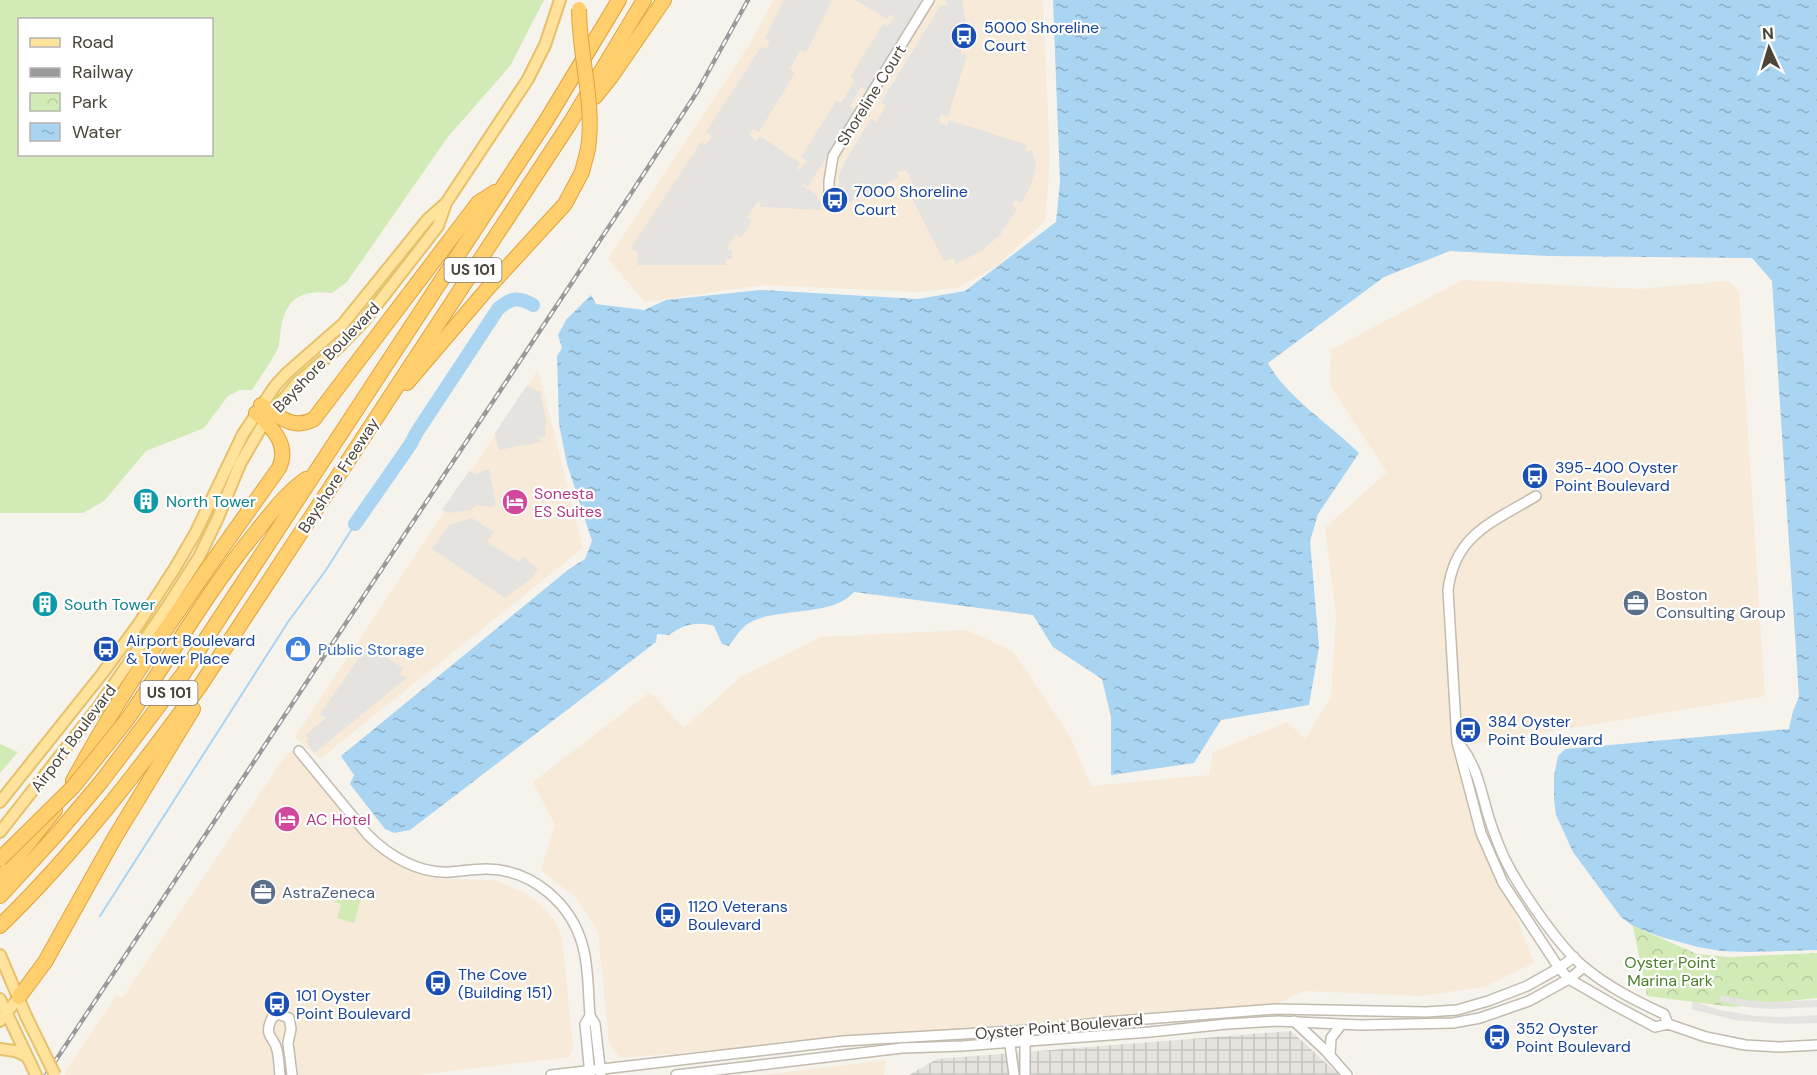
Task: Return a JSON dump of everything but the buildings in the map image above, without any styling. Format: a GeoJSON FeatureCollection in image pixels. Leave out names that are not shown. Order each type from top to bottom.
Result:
{"type":"FeatureCollection","features":[{"type":"Feature","properties":{"kind":"highway","name":"Bayshore Freeway"},"geometry":{"type":"LineString","coordinates":[[0,896],[80,808],[164,700],[220,619],[570,83],[619,0]]}},
{"type":"Feature","properties":{"kind":"highway","name":"Bayshore Freeway"},"geometry":{"type":"LineString","coordinates":[[0,926],[73,848],[138,770],[200,686],[570,123],[644,0]]}},
{"type":"Feature","properties":{"kind":"highway"},"geometry":{"type":"LineString","coordinates":[[570,123],[611,77],[664,0]]}},
{"type":"Feature","properties":{"kind":"highway"},"geometry":{"type":"LineString","coordinates":[[376,418],[488,288],[557,213],[577,183],[588,149],[590,113],[576,3]]}},
{"type":"Feature","properties":{"kind":"highway"},"geometry":{"type":"LineString","coordinates":[[264,413],[291,424],[308,423],[314,420],[478,203],[502,187]]}},
{"type":"Feature","properties":{"kind":"highway"},"geometry":{"type":"LineString","coordinates":[[0,879],[63,799],[113,710],[279,468],[284,453],[282,445],[264,413]]}},
{"type":"Feature","properties":{"kind":"highway"},"geometry":{"type":"LineString","coordinates":[[0,859],[73,787],[126,722],[200,606],[236,555],[289,491],[314,473]]}},
{"type":"Feature","properties":{"kind":"highway"},"geometry":{"type":"LineString","coordinates":[[19,997],[45,962],[115,837],[292,545]]}},
{"type":"Feature","properties":{"kind":"main road","name":"Bayshore Boulevard"},"geometry":{"type":"LineString","coordinates":[[264,413],[340,346],[372,312],[438,226],[446,203],[514,102],[532,70],[550,32],[560,0]]}},
{"type":"Feature","properties":{"kind":"main road","name":"Bayshore Boulevard"},"geometry":{"type":"LineString","coordinates":[[550,32],[576,3]]}},
{"type":"Feature","properties":{"kind":"main road","name":"Airport Boulevard"},"geometry":{"type":"LineString","coordinates":[[0,802],[138,625],[191,541],[237,446],[264,413]]}},
{"type":"Feature","properties":{"kind":"main road","name":"Airport Boulevard"},"geometry":{"type":"LineString","coordinates":[[0,832],[99,706],[199,557],[264,413]]}},
{"type":"Feature","properties":{"kind":"main road"},"geometry":{"type":"LineString","coordinates":[[2,959],[26,1016],[55,1075]]}},
{"type":"Feature","properties":{"kind":"main road"},"geometry":{"type":"LineString","coordinates":[[19,997],[0,997],[3,1016],[18,1037],[36,1075]]}},
{"type":"Feature","properties":{"kind":"main road"},"geometry":{"type":"LineString","coordinates":[[3,1016],[19,997]]}},
{"type":"Feature","properties":{"kind":"main road"},"geometry":{"type":"LineString","coordinates":[[4,1049],[26,1056]]}},
{"type":"Feature","properties":{"kind":"street","name":"Shoreline Court"},"geometry":{"type":"LineString","coordinates":[[829,194],[828,181],[833,156],[929,0]]}},
{"type":"Feature","properties":{"kind":"street"},"geometry":{"type":"LineString","coordinates":[[1536,496],[1474,535],[1463,547],[1450,573],[1448,590],[1457,742],[1481,833],[1503,883],[1559,968],[1569,979],[1655,1027],[1668,1024],[1706,1037],[1745,1045],[1779,1047],[1817,1045]]}},
{"type":"Feature","properties":{"kind":"street"},"geometry":{"type":"LineString","coordinates":[[1457,742],[1475,768],[1500,847],[1519,883],[1550,929],[1584,967],[1624,995],[1664,1014],[1668,1024]]}},
{"type":"Feature","properties":{"kind":"street"},"geometry":{"type":"LineString","coordinates":[[299,751],[368,836],[379,846],[409,864],[438,872],[489,869],[509,872],[538,884],[556,899],[572,920],[583,946],[590,1016],[595,1024],[601,1072]]}},
{"type":"Feature","properties":{"kind":"street"},"geometry":{"type":"LineString","coordinates":[[1489,851],[1500,847]]}},
{"type":"Feature","properties":{"kind":"street","name":"Oyster Point Boulevard"},"geometry":{"type":"LineString","coordinates":[[551,1075],[601,1072],[843,1041],[1025,1030],[1290,1008],[1417,1012],[1457,1010],[1507,995],[1559,968],[1574,957]]}},
{"type":"Feature","properties":{"kind":"street","name":"Oyster Point Boulevard"},"geometry":{"type":"LineString","coordinates":[[676,1075],[871,1051],[1183,1030],[1227,1024],[1278,1021],[1341,1025],[1438,1024],[1480,1018],[1529,1001],[1569,979],[1584,967]]}},
{"type":"Feature","properties":{"kind":"street"},"geometry":{"type":"LineString","coordinates":[[1290,1008],[1294,1022],[1347,1075]]}},
{"type":"Feature","properties":{"kind":"street"},"geometry":{"type":"LineString","coordinates":[[280,1075],[277,1046],[270,1039],[268,1031],[272,1018],[278,1014],[289,1018],[291,1024],[288,1043],[292,1075]]}},
{"type":"Feature","properties":{"kind":"street"},"geometry":{"type":"LineString","coordinates":[[590,1016],[585,1024],[590,1073]]}},
{"type":"Feature","properties":{"kind":"street"},"geometry":{"type":"LineString","coordinates":[[1330,1056],[1331,1038],[1341,1025]]}},
{"type":"Feature","properties":{"kind":"street"},"geometry":{"type":"LineString","coordinates":[[1025,1030],[1025,1075]]}},
{"type":"Feature","properties":{"kind":"street"},"geometry":{"type":"LineString","coordinates":[[1008,1031],[1014,1075]]}},
{"type":"Feature","properties":{"kind":"street"},"geometry":{"type":"LineString","coordinates":[[277,1046],[282,1047],[288,1043]]}},
{"type":"Feature","properties":{"kind":"shaded area"},"geometry":{"type":"Polygon","coordinates":[[[773,0],[1043,0],[1050,161],[1045,221],[997,266],[957,288],[918,292],[763,285],[645,302],[608,259],[753,39],[773,0]]]}},
{"type":"Feature","properties":{"kind":"shaded area"},"geometry":{"type":"Polygon","coordinates":[[[784,0],[832,0],[806,53],[800,50],[790,69],[795,73],[759,132],[753,129],[749,135],[756,141],[760,136],[800,163],[797,168],[800,170],[807,161],[801,157],[836,101],[841,103],[855,80],[850,77],[883,24],[888,26],[894,17],[890,14],[887,19],[855,0],[923,0],[867,90],[861,87],[850,106],[855,110],[808,187],[802,185],[817,195],[821,210],[760,207],[759,200],[747,217],[752,221],[741,238],[735,235],[726,249],[732,250],[732,259],[726,259],[726,265],[637,265],[638,253],[631,248],[701,142],[706,145],[712,136],[706,132],[761,47],[766,49],[770,42],[765,38],[784,0]]]}},
{"type":"Feature","properties":{"kind":"shaded area"},"geometry":{"type":"Polygon","coordinates":[[[946,0],[962,0],[968,33],[963,34],[961,54],[967,55],[948,116],[941,114],[939,122],[947,126],[949,120],[1027,145],[1025,151],[1032,150],[1036,166],[1031,186],[1021,203],[1015,200],[1012,206],[1017,209],[1000,235],[983,250],[956,264],[953,258],[944,261],[905,185],[912,182],[906,170],[897,172],[899,177],[842,206],[839,201],[845,187],[839,187],[839,176],[844,163],[871,119],[876,122],[886,106],[881,102],[941,5],[947,6],[946,0]]]}},
{"type":"Feature","properties":{"kind":"shaded area"},"geometry":{"type":"Polygon","coordinates":[[[1462,280],[1639,289],[1728,281],[1739,291],[1765,696],[1452,748],[1534,963],[1486,986],[1423,996],[1304,991],[1278,1003],[621,1058],[609,1044],[598,932],[575,897],[541,870],[555,825],[533,782],[650,692],[684,728],[742,676],[821,637],[966,630],[1013,651],[1071,738],[1091,786],[1209,775],[1213,752],[1287,722],[1305,739],[1331,697],[1336,615],[1325,528],[1387,472],[1330,386],[1331,350],[1462,280]]]}},
{"type":"Feature","properties":{"kind":"shaded area"},"geometry":{"type":"Polygon","coordinates":[[[538,370],[583,548],[320,759],[295,737],[538,370]]]}},
{"type":"Feature","properties":{"kind":"shaded area"},"geometry":{"type":"Polygon","coordinates":[[[527,385],[540,391],[546,420],[545,437],[540,437],[541,442],[499,450],[495,433],[527,385]]]}},
{"type":"Feature","properties":{"kind":"shaded area"},"geometry":{"type":"Polygon","coordinates":[[[489,469],[496,505],[490,507],[476,505],[471,510],[447,513],[442,510],[469,471],[475,474],[489,469]]]}},
{"type":"Feature","properties":{"kind":"shaded area"},"geometry":{"type":"Polygon","coordinates":[[[472,518],[494,532],[487,542],[519,562],[523,557],[538,568],[532,578],[505,598],[432,549],[449,525],[472,518]]]}},
{"type":"Feature","properties":{"kind":"shaded area"},"geometry":{"type":"Polygon","coordinates":[[[368,645],[403,668],[400,674],[407,678],[314,753],[306,741],[309,739],[306,735],[326,718],[320,714],[368,645]]]}},
{"type":"Feature","properties":{"kind":"shaded area"},"geometry":{"type":"Polygon","coordinates":[[[294,750],[375,850],[400,865],[439,879],[501,882],[527,894],[541,905],[555,921],[562,937],[573,1048],[569,1057],[417,1075],[66,1075],[64,1073],[117,995],[122,998],[286,755],[294,750]]]}},
{"type":"Feature","properties":{"kind":"shaded area"},"geometry":{"type":"Polygon","coordinates":[[[1721,995],[1771,1002],[1817,1000],[1817,1007],[1770,1009],[1746,1007],[1720,1001],[1721,995]]]}},
{"type":"Feature","properties":{"kind":"shaded area"},"geometry":{"type":"Polygon","coordinates":[[[1693,1001],[1719,1010],[1755,1016],[1817,1015],[1817,1023],[1784,1024],[1734,1020],[1691,1009],[1693,1001]]]}},
{"type":"Feature","properties":{"kind":"shaded area"},"geometry":{"type":"Polygon","coordinates":[[[1291,1031],[1339,1075],[909,1075],[937,1059],[1291,1031]]]}},
{"type":"Feature","properties":{"kind":"shaded area"},"geometry":{"type":"Polygon","coordinates":[[[886,1060],[884,1075],[763,1075],[886,1060]]]}},
{"type":"Feature","properties":{"kind":"green space"},"geometry":{"type":"Polygon","coordinates":[[[0,0],[544,0],[510,66],[447,138],[347,282],[332,293],[312,293],[292,302],[284,317],[277,350],[252,390],[240,390],[228,396],[204,428],[146,451],[104,501],[83,513],[0,513],[0,0]]]}},
{"type":"Feature","properties":{"kind":"green space"},"geometry":{"type":"Polygon","coordinates":[[[0,744],[18,752],[0,773],[0,744]]]}},
{"type":"Feature","properties":{"kind":"green space"},"geometry":{"type":"Polygon","coordinates":[[[338,888],[362,896],[354,923],[337,918],[341,904],[334,902],[338,888]]]}},
{"type":"Feature","properties":{"kind":"green space","name":"Oyster Point Marina Park"},"geometry":{"type":"Polygon","coordinates":[[[1633,926],[1697,954],[1729,957],[1817,953],[1817,998],[1733,1007],[1647,996],[1633,926]]]}},
{"type":"Feature","properties":{"kind":"water"},"geometry":{"type":"Polygon","coordinates":[[[1053,0],[1817,0],[1817,950],[1721,951],[1661,937],[1633,926],[1621,917],[1573,852],[1556,815],[1554,799],[1554,776],[1558,756],[1565,749],[1789,729],[1799,697],[1772,281],[1752,258],[1548,256],[1450,251],[1384,277],[1268,363],[1286,388],[1359,453],[1318,514],[1310,541],[1319,647],[1309,705],[1221,720],[1194,763],[1111,775],[1111,717],[1102,679],[1053,647],[1033,615],[854,592],[845,600],[820,609],[776,614],[751,622],[742,629],[729,646],[722,644],[714,626],[708,624],[685,626],[669,635],[657,634],[656,642],[410,830],[394,833],[385,829],[350,784],[354,775],[341,756],[569,569],[585,559],[592,541],[567,464],[559,424],[557,356],[562,348],[558,335],[566,320],[591,295],[596,304],[644,310],[666,300],[760,290],[918,299],[965,291],[1056,222],[1060,182],[1053,0]]]}},
{"type":"Feature","properties":{"kind":"waterway"},"geometry":{"type":"LineString","coordinates":[[355,524],[410,445],[498,309],[511,300],[533,305]]}},
{"type":"Feature","properties":{"kind":"waterway"},"geometry":{"type":"LineString","coordinates":[[100,916],[288,622],[326,570],[355,524]]}},
{"type":"Feature","properties":{"kind":"railway"},"geometry":{"type":"LineString","coordinates":[[46,1075],[630,195],[697,92],[748,0]]}},
{"type":"Feature","properties":{"kind":"place","name":"5000 Shoreline Court"},"geometry":{"type":"Point","coordinates":[964,36]}},
{"type":"Feature","properties":{"kind":"place","name":"7000 Shoreline Court"},"geometry":{"type":"Point","coordinates":[835,200]}},
{"type":"Feature","properties":{"kind":"place","name":"395-400 Oyster Point Boulevard"},"geometry":{"type":"Point","coordinates":[1535,476]}},
{"type":"Feature","properties":{"kind":"place","name":"North Tower"},"geometry":{"type":"Point","coordinates":[146,501]}},
{"type":"Feature","properties":{"kind":"place","name":"Sonesta ES Suites"},"geometry":{"type":"Point","coordinates":[515,502]}},
{"type":"Feature","properties":{"kind":"place","name":"Boston Consulting Group"},"geometry":{"type":"Point","coordinates":[1636,603]}},
{"type":"Feature","properties":{"kind":"place","name":"South Tower"},"geometry":{"type":"Point","coordinates":[45,604]}},
{"type":"Feature","properties":{"kind":"place","name":"Airport Boulevard & Tower Place"},"geometry":{"type":"Point","coordinates":[106,649]}},
{"type":"Feature","properties":{"kind":"place","name":"Public Storage"},"geometry":{"type":"Point","coordinates":[298,649]}},
{"type":"Feature","properties":{"kind":"place","name":"384 Oyster Point Boulevard"},"geometry":{"type":"Point","coordinates":[1468,730]}},
{"type":"Feature","properties":{"kind":"place","name":"AC Hotel"},"geometry":{"type":"Point","coordinates":[287,819]}},
{"type":"Feature","properties":{"kind":"place","name":"AstraZeneca"},"geometry":{"type":"Point","coordinates":[263,892]}},
{"type":"Feature","properties":{"kind":"place","name":"1120 Veterans Boulevard"},"geometry":{"type":"Point","coordinates":[668,915]}},
{"type":"Feature","properties":{"kind":"place","name":"The Cove (Building 151)"},"geometry":{"type":"Point","coordinates":[438,983]}},
{"type":"Feature","properties":{"kind":"place","name":"101 Oyster Point Boulevard"},"geometry":{"type":"Point","coordinates":[277,1004]}},
{"type":"Feature","properties":{"kind":"place","name":"352 Oyster Point Boulevard"},"geometry":{"type":"Point","coordinates":[1497,1037]}}]}
